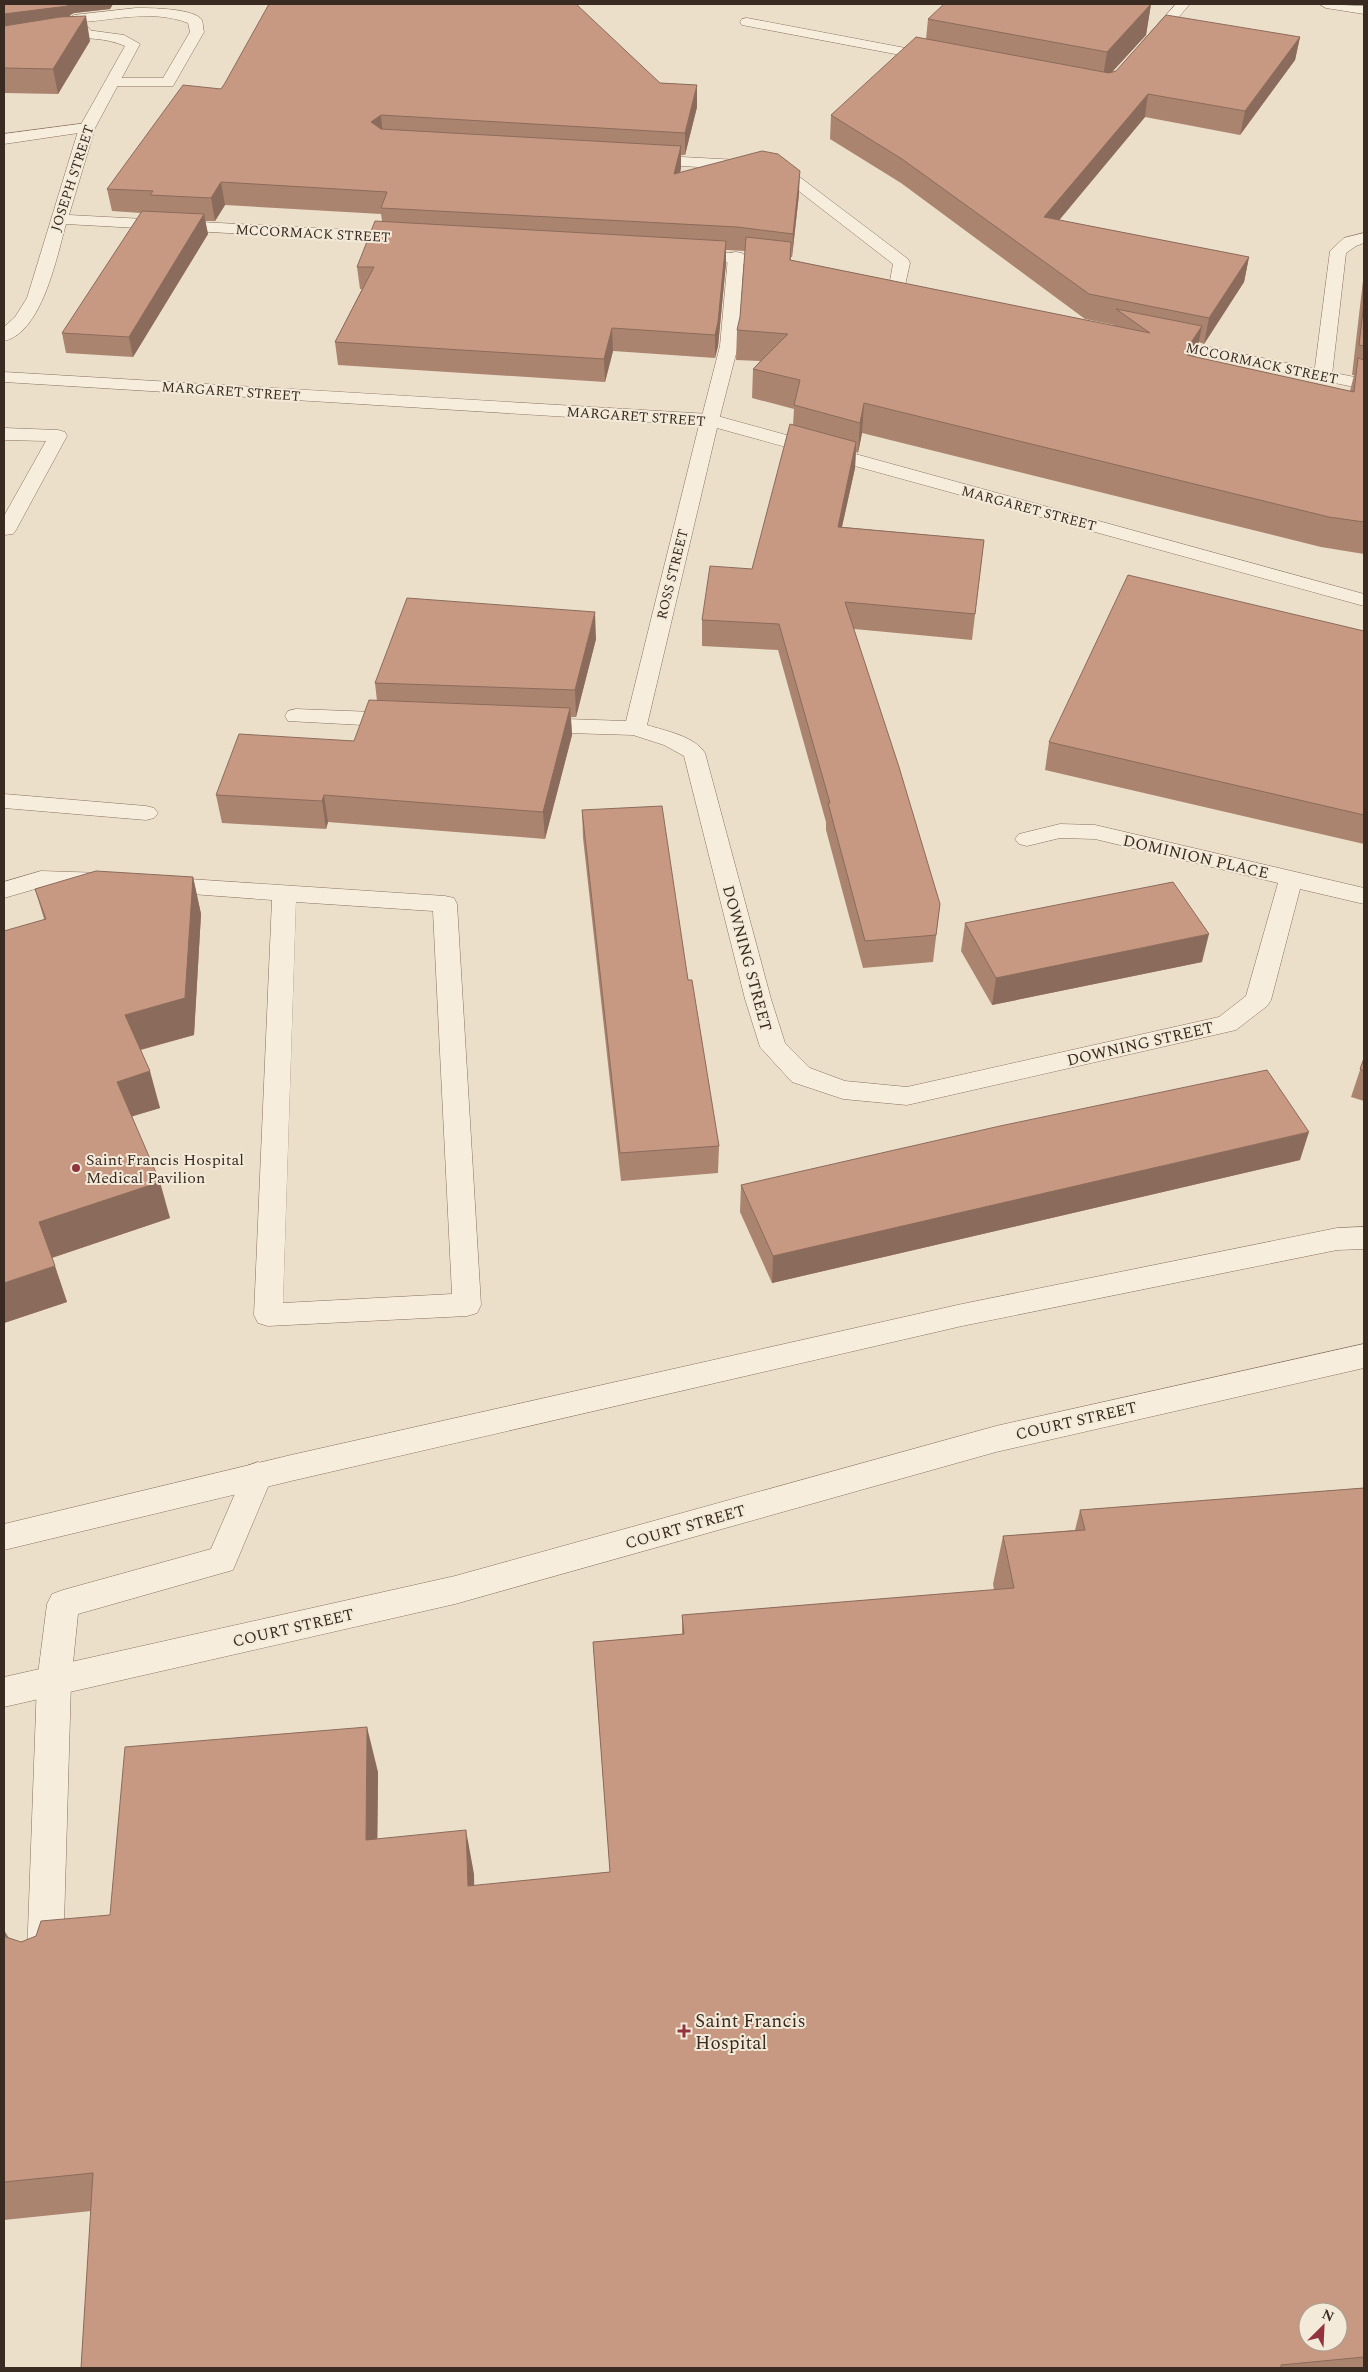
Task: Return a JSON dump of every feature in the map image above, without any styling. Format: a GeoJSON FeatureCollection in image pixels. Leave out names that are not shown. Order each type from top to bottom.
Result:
{"type":"FeatureCollection","features":[{"type":"Feature","properties":{"kind":"street"},"geometry":{"type":"LineString","coordinates":[[1138,54],[1183,4]]}},
{"type":"Feature","properties":{"kind":"street"},"geometry":{"type":"LineString","coordinates":[[1326,4],[1364,10]]}},
{"type":"Feature","properties":{"kind":"street"},"geometry":{"type":"LineString","coordinates":[[87,34],[74,19],[164,11],[180,14],[195,21],[197,32],[168,83],[111,82]]}},
{"type":"Feature","properties":{"kind":"street"},"geometry":{"type":"LineString","coordinates":[[747,22],[951,60]]}},
{"type":"Feature","properties":{"kind":"street"},"geometry":{"type":"LineString","coordinates":[[4,45],[87,34]]}},
{"type":"Feature","properties":{"kind":"street","name":"JOSEPH STREET"},"geometry":{"type":"LineString","coordinates":[[4,336],[22,320],[36,298],[87,128],[133,44],[122,38],[87,34]]}},
{"type":"Feature","properties":{"kind":"street"},"geometry":{"type":"LineString","coordinates":[[4,139],[87,128]]}},
{"type":"Feature","properties":{"kind":"street"},"geometry":{"type":"LineString","coordinates":[[631,159],[758,166],[784,172],[902,263],[898,286]]}},
{"type":"Feature","properties":{"kind":"street","name":"MCCORMACK STREET"},"geometry":{"type":"LineString","coordinates":[[59,219],[420,239]]}},
{"type":"Feature","properties":{"kind":"street"},"geometry":{"type":"LineString","coordinates":[[1323,375],[1338,251],[1350,242],[1364,238]]}},
{"type":"Feature","properties":{"kind":"street"},"geometry":{"type":"LineString","coordinates":[[677,254],[736,257],[797,265]]}},
{"type":"Feature","properties":{"kind":"street","name":"ROSS STREET"},"geometry":{"type":"LineString","coordinates":[[635,728],[729,346],[736,257]]}},
{"type":"Feature","properties":{"kind":"street"},"geometry":{"type":"LineString","coordinates":[[880,282],[918,290]]}},
{"type":"Feature","properties":{"kind":"street","name":"MCCORMACK STREET"},"geometry":{"type":"LineString","coordinates":[[1142,338],[1364,384]]}},
{"type":"Feature","properties":{"kind":"street","name":"MARGARET STREET"},"geometry":{"type":"LineString","coordinates":[[4,377],[710,420],[1364,600]]}},
{"type":"Feature","properties":{"kind":"street"},"geometry":{"type":"LineString","coordinates":[[4,434],[58,436],[6,530],[4,529]]}},
{"type":"Feature","properties":{"kind":"street"},"geometry":{"type":"LineString","coordinates":[[296,716],[426,721]]}},
{"type":"Feature","properties":{"kind":"street","name":"DOWNING STREET"},"geometry":{"type":"LineString","coordinates":[[516,724],[635,728],[672,740],[694,753],[758,999],[773,1047],[801,1075],[843,1090],[907,1096],[1227,1024],[1258,1000],[1292,878]]}},
{"type":"Feature","properties":{"kind":"street"},"geometry":{"type":"LineString","coordinates":[[4,801],[146,813]]}},
{"type":"Feature","properties":{"kind":"street","name":"DOMINION PLACE"},"geometry":{"type":"LineString","coordinates":[[1027,839],[1060,832],[1095,832],[1364,896]]}},
{"type":"Feature","properties":{"kind":"street"},"geometry":{"type":"LineString","coordinates":[[4,890],[41,880],[133,883],[445,904],[467,1305],[268,1315],[284,894]]}},
{"type":"Feature","properties":{"kind":"street"},"geometry":{"type":"LineString","coordinates":[[4,1537],[258,1476],[962,1315],[1337,1240],[1364,1238]]}},
{"type":"Feature","properties":{"kind":"street","name":"COURT STREET"},"geometry":{"type":"LineString","coordinates":[[4,1692],[455,1590],[996,1439],[1364,1356]]}},
{"type":"Feature","properties":{"kind":"street"},"geometry":{"type":"LineString","coordinates":[[44,1964],[54,1682],[62,1604],[222,1560],[258,1476]]}},
{"type":"Feature","properties":{"kind":"building"},"geometry":{"type":"Polygon","coordinates":[[[4,4],[67,4],[68,6],[4,14],[4,4]]]}},
{"type":"Feature","properties":{"kind":"building"},"geometry":{"type":"Polygon","coordinates":[[[269,4],[576,4],[660,83],[697,85],[685,133],[381,115],[371,122],[381,129],[681,146],[674,174],[762,151],[778,154],[800,171],[793,234],[737,227],[381,208],[387,192],[221,182],[211,198],[150,195],[153,191],[107,189],[183,85],[221,89],[269,4]]]}},
{"type":"Feature","properties":{"kind":"building"},"geometry":{"type":"Polygon","coordinates":[[[944,4],[1151,4],[1107,52],[928,19],[944,4]]]}},
{"type":"Feature","properties":{"kind":"building"},"geometry":{"type":"Polygon","coordinates":[[[1166,15],[1300,37],[1245,111],[1148,94],[1044,217],[1249,257],[1209,318],[1089,294],[902,159],[831,115],[916,37],[1109,73],[1116,71],[1166,15]]]}},
{"type":"Feature","properties":{"kind":"building"},"geometry":{"type":"Polygon","coordinates":[[[86,16],[53,69],[4,68],[4,26],[60,17],[86,16]]]}},
{"type":"Feature","properties":{"kind":"building"},"geometry":{"type":"Polygon","coordinates":[[[142,211],[204,214],[129,337],[62,333],[142,211]]]}},
{"type":"Feature","properties":{"kind":"building"},"geometry":{"type":"Polygon","coordinates":[[[375,221],[726,241],[715,335],[612,328],[604,359],[335,342],[374,267],[357,267],[375,221]]]}},
{"type":"Feature","properties":{"kind":"building"},"geometry":{"type":"Polygon","coordinates":[[[746,237],[791,242],[790,260],[1150,333],[1116,309],[1202,326],[1186,350],[1190,351],[1187,355],[1354,392],[1358,358],[1364,360],[1364,522],[1329,517],[864,403],[860,423],[794,405],[800,380],[753,369],[788,334],[737,330],[740,317],[746,237]]]}},
{"type":"Feature","properties":{"kind":"building"},"geometry":{"type":"Polygon","coordinates":[[[1364,302],[1364,346],[1359,345],[1364,302]]]}},
{"type":"Feature","properties":{"kind":"building"},"geometry":{"type":"Polygon","coordinates":[[[790,424],[856,442],[838,527],[984,540],[975,614],[845,602],[899,767],[940,904],[936,935],[865,941],[828,803],[830,803],[779,624],[702,620],[710,566],[752,569],[790,424]]]}},
{"type":"Feature","properties":{"kind":"building"},"geometry":{"type":"Polygon","coordinates":[[[1128,575],[1364,631],[1364,815],[1049,742],[1128,575]]]}},
{"type":"Feature","properties":{"kind":"building"},"geometry":{"type":"Polygon","coordinates":[[[407,598],[595,612],[575,690],[375,683],[407,598]]]}},
{"type":"Feature","properties":{"kind":"building"},"geometry":{"type":"Polygon","coordinates":[[[369,700],[570,708],[543,812],[324,795],[322,801],[216,795],[239,734],[354,741],[369,700]]]}},
{"type":"Feature","properties":{"kind":"building"},"geometry":{"type":"Polygon","coordinates":[[[662,806],[688,980],[692,980],[719,1146],[620,1153],[582,810],[662,806]]]}},
{"type":"Feature","properties":{"kind":"building"},"geometry":{"type":"Polygon","coordinates":[[[96,871],[193,877],[185,998],[125,1015],[150,1071],[117,1082],[160,1182],[39,1222],[55,1266],[4,1283],[4,931],[46,919],[35,889],[96,871]]]}},
{"type":"Feature","properties":{"kind":"building"},"geometry":{"type":"Polygon","coordinates":[[[1173,882],[1209,934],[996,978],[965,923],[1173,882]]]}},
{"type":"Feature","properties":{"kind":"building"},"geometry":{"type":"Polygon","coordinates":[[[1364,1058],[1364,1071],[1360,1069],[1364,1058]]]}},
{"type":"Feature","properties":{"kind":"building"},"geometry":{"type":"Polygon","coordinates":[[[1267,1070],[1309,1132],[773,1256],[741,1185],[1000,1126],[1267,1070]]]}},
{"type":"Feature","properties":{"kind":"building","name":"Saint Francis Hospital"},"geometry":{"type":"Polygon","coordinates":[[[1364,1488],[1364,2357],[1281,2365],[1281,2368],[81,2368],[93,2173],[4,2182],[4,1931],[6,1937],[21,1942],[36,1936],[41,1921],[110,1915],[125,1747],[367,1727],[366,1840],[466,1830],[468,1886],[610,1872],[593,1642],[684,1634],[682,1615],[1014,1588],[1003,1536],[1085,1530],[1080,1510],[1364,1488]]]}},
{"type":"Feature","properties":{"kind":"place","name":"Saint Francis Hospital Medical Pavilion"},"geometry":{"type":"Point","coordinates":[76,1168]}},
{"type":"Feature","properties":{"kind":"place","name":"Saint Francis Hospital"},"geometry":{"type":"Point","coordinates":[684,2031]}}]}
